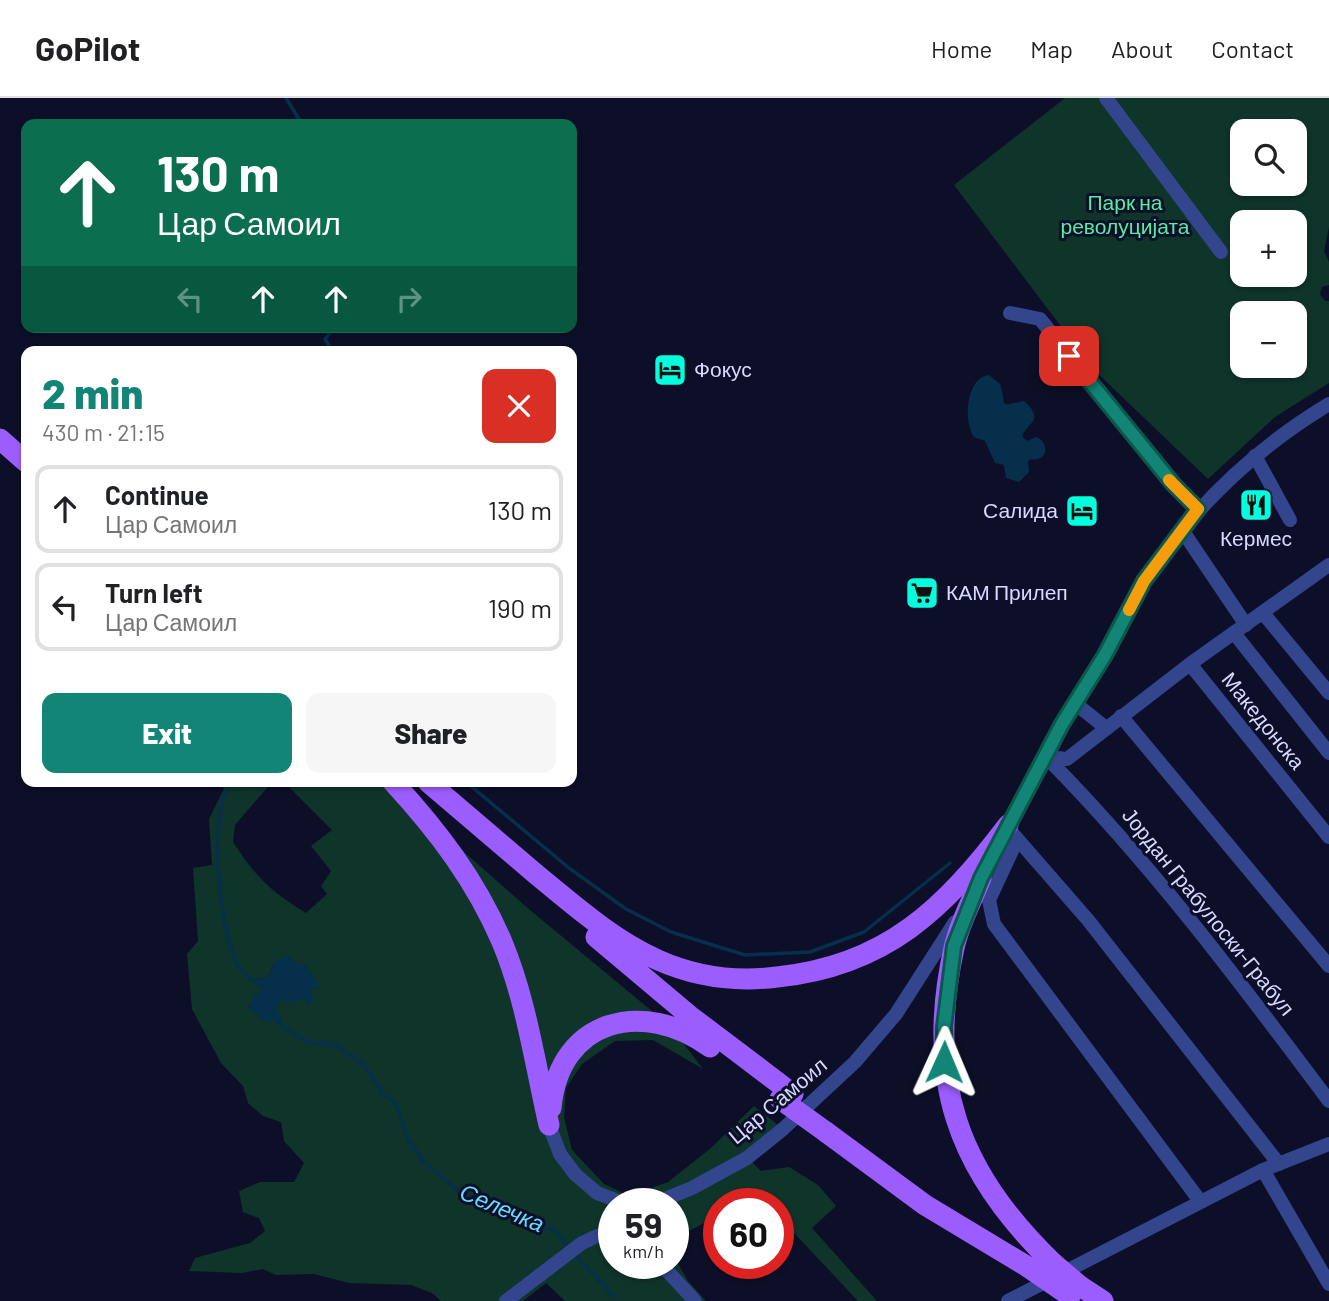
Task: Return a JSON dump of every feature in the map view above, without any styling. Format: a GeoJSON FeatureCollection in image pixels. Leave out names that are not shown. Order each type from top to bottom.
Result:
{"type":"FeatureCollection","features":[{"type":"Feature","properties":{"kind":"main road"},"geometry":{"type":"LineString","coordinates":[[0,439],[21,458]]}},
{"type":"Feature","properties":{"kind":"main road"},"geometry":{"type":"LineString","coordinates":[[398,787],[430,822],[461,866],[482,901],[502,944],[518,989],[550,1125]]}},
{"type":"Feature","properties":{"kind":"main road"},"geometry":{"type":"LineString","coordinates":[[418,787],[787,1096],[925,1205],[1028,1267],[1103,1301]]}},
{"type":"Feature","properties":{"kind":"main road"},"geometry":{"type":"LineString","coordinates":[[434,787],[589,918],[628,944],[677,968],[735,979],[760,979],[814,972],[845,964],[876,951],[902,935],[935,908],[1012,832]]}},
{"type":"Feature","properties":{"kind":"main road"},"geometry":{"type":"LineString","coordinates":[[981,878],[954,946],[944,1027],[944,1062],[962,1138],[976,1168],[1004,1210],[1028,1239],[1077,1287]]}},
{"type":"Feature","properties":{"kind":"main road"},"geometry":{"type":"LineString","coordinates":[[550,1125],[553,1086],[559,1069],[577,1045],[596,1031],[624,1021],[645,1020],[695,1036],[787,1096]]}},
{"type":"Feature","properties":{"kind":"street"},"geometry":{"type":"LineString","coordinates":[[1106,98],[1222,252]]}},
{"type":"Feature","properties":{"kind":"street"},"geometry":{"type":"LineString","coordinates":[[1010,313],[1040,320],[1174,485],[1198,509]]}},
{"type":"Feature","properties":{"kind":"street"},"geometry":{"type":"LineString","coordinates":[[1200,1201],[994,924],[989,900],[1012,832],[1046,757],[1144,581],[1198,509],[1289,428],[1329,404]]}},
{"type":"Feature","properties":{"kind":"street"},"geometry":{"type":"LineString","coordinates":[[1255,456],[1290,520]]}},
{"type":"Feature","properties":{"kind":"street"},"geometry":{"type":"LineString","coordinates":[[1182,530],[1240,629],[1329,752]]}},
{"type":"Feature","properties":{"kind":"street"},"geometry":{"type":"LineString","coordinates":[[1046,757],[1068,759],[1190,664],[1329,565]]}},
{"type":"Feature","properties":{"kind":"street"},"geometry":{"type":"LineString","coordinates":[[1264,613],[1329,692]]}},
{"type":"Feature","properties":{"kind":"street","name":"Македонска"},"geometry":{"type":"LineString","coordinates":[[1190,664],[1329,837]]}},
{"type":"Feature","properties":{"kind":"street"},"geometry":{"type":"LineString","coordinates":[[1076,704],[1106,729]]}},
{"type":"Feature","properties":{"kind":"street"},"geometry":{"type":"LineString","coordinates":[[1121,716],[1329,966]]}},
{"type":"Feature","properties":{"kind":"street","name":"Јордан Грабулоски-Грабул"},"geometry":{"type":"LineString","coordinates":[[1046,757],[1099,810],[1225,961],[1329,1101]]}},
{"type":"Feature","properties":{"kind":"street"},"geometry":{"type":"LineString","coordinates":[[1012,832],[1088,920],[1279,1164]]}},
{"type":"Feature","properties":{"kind":"street","name":"Цар Самоил"},"geometry":{"type":"LineString","coordinates":[[550,1125],[560,1154],[575,1174],[597,1193],[621,1202],[653,1204],[692,1188],[747,1158],[855,1062],[896,1014],[1012,832]]}},
{"type":"Feature","properties":{"kind":"street"},"geometry":{"type":"LineString","coordinates":[[1008,1301],[1077,1287],[1200,1201],[1263,1170],[1329,1144]]}},
{"type":"Feature","properties":{"kind":"street"},"geometry":{"type":"LineString","coordinates":[[1263,1170],[1329,1284]]}},
{"type":"Feature","properties":{"kind":"street"},"geometry":{"type":"LineString","coordinates":[[506,1301],[582,1243],[598,1236]]}},
{"type":"Feature","properties":{"kind":"street"},"geometry":{"type":"LineString","coordinates":[[675,1279],[695,1301]]}},
{"type":"Feature","properties":{"kind":"green space","name":"Парк на револуцијата"},"geometry":{"type":"Polygon","coordinates":[[[1065,98],[1329,98],[1329,227],[1324,251],[1329,262],[1329,285],[1322,287],[1320,294],[1325,301],[1329,301],[1329,383],[1275,417],[1208,479],[1094,370],[954,185],[1065,98]]]}},
{"type":"Feature","properties":{"kind":"green space"},"geometry":{"type":"Polygon","coordinates":[[[223,787],[268,787],[235,825],[233,842],[265,882],[306,913],[327,894],[321,886],[331,871],[311,846],[332,830],[289,787],[385,787],[410,810],[430,822],[530,910],[670,1026],[703,1069],[653,1040],[615,1041],[582,1064],[566,1088],[564,1117],[572,1150],[604,1184],[613,1188],[598,1188],[598,1279],[687,1279],[706,1301],[565,1301],[546,1283],[523,1301],[441,1301],[432,1293],[411,1285],[349,1283],[314,1274],[276,1275],[263,1269],[242,1273],[189,1271],[195,1258],[250,1243],[265,1231],[259,1218],[243,1212],[239,1191],[260,1182],[294,1182],[304,1163],[284,1141],[281,1122],[263,1116],[248,1103],[243,1086],[221,1063],[192,1009],[187,954],[198,941],[193,868],[212,865],[209,819],[223,787]],[[274,963],[265,978],[253,979],[265,991],[248,1006],[281,1024],[275,1011],[281,1001],[304,998],[310,1006],[310,989],[319,987],[274,963]]]}},
{"type":"Feature","properties":{"kind":"green space"},"geometry":{"type":"Polygon","coordinates":[[[754,1106],[783,1129],[748,1158],[761,1171],[789,1167],[818,1185],[836,1206],[812,1228],[877,1301],[858,1301],[794,1233],[794,1188],[703,1188],[703,1224],[689,1231],[689,1188],[652,1188],[668,1182],[711,1148],[754,1106]]]}},
{"type":"Feature","properties":{"kind":"water"},"geometry":{"type":"Polygon","coordinates":[[[989,375],[1000,384],[1004,403],[1024,401],[1034,412],[1034,420],[1022,436],[1027,441],[1036,437],[1044,444],[1045,452],[1040,458],[1030,459],[1029,472],[1019,482],[1006,478],[1004,465],[995,463],[985,441],[974,437],[968,421],[969,401],[975,383],[989,375]]]}},
{"type":"Feature","properties":{"kind":"water"},"geometry":{"type":"Polygon","coordinates":[[[288,955],[295,963],[305,964],[320,987],[310,989],[313,998],[309,1006],[304,998],[295,1003],[281,1001],[275,1011],[282,1026],[271,1019],[266,1022],[258,1017],[262,1014],[253,1013],[248,1006],[253,1000],[252,996],[264,991],[252,979],[265,978],[274,963],[288,955]]]}},
{"type":"Feature","properties":{"kind":"waterway","name":"Селечка"},"geometry":{"type":"LineString","coordinates":[[286,98],[299,119]]}},
{"type":"Feature","properties":{"kind":"waterway","name":"Селечка"},"geometry":{"type":"LineString","coordinates":[[329,346],[325,339],[330,333]]}},
{"type":"Feature","properties":{"kind":"waterway","name":"Селечка"},"geometry":{"type":"LineString","coordinates":[[232,787],[225,795],[218,832],[219,884],[223,911],[234,956],[241,970],[265,992]]}},
{"type":"Feature","properties":{"kind":"waterway"},"geometry":{"type":"LineString","coordinates":[[472,787],[569,868],[626,909],[671,932],[745,955],[810,952],[864,932],[950,863]]}},
{"type":"Feature","properties":{"kind":"waterway","name":"Селечка"},"geometry":{"type":"LineString","coordinates":[[275,1011],[282,1026],[307,1042],[336,1045],[364,1065],[383,1094],[395,1102],[408,1139],[422,1160],[461,1194],[501,1203],[539,1227],[555,1230],[568,1247]]}},
{"type":"Feature","properties":{"kind":"waterway","name":"Селечка"},"geometry":{"type":"LineString","coordinates":[[573,1253],[615,1297]]}},
{"type":"Feature","properties":{"kind":"slow traffic"},"geometry":{"type":"LineString","coordinates":[[1129,610],[1144,581],[1198,509],[1169,480]]}},
{"type":"Feature","properties":{"kind":"place","name":"Фокус"},"geometry":{"type":"Point","coordinates":[670,370]}},
{"type":"Feature","properties":{"kind":"place","name":"Кермес"},"geometry":{"type":"Point","coordinates":[1256,505]}},
{"type":"Feature","properties":{"kind":"place","name":"Салида"},"geometry":{"type":"Point","coordinates":[1082,511]}},
{"type":"Feature","properties":{"kind":"place","name":"КАМ Прилеп"},"geometry":{"type":"Point","coordinates":[922,593]}},
{"type":"Feature","properties":{"kind":"route"},"geometry":{"type":"LineString","coordinates":[[944,1062],[944,1027],[954,946],[981,878],[1062,724],[1118,633],[1144,581],[1198,509],[1174,485],[1069,356]]}}]}
